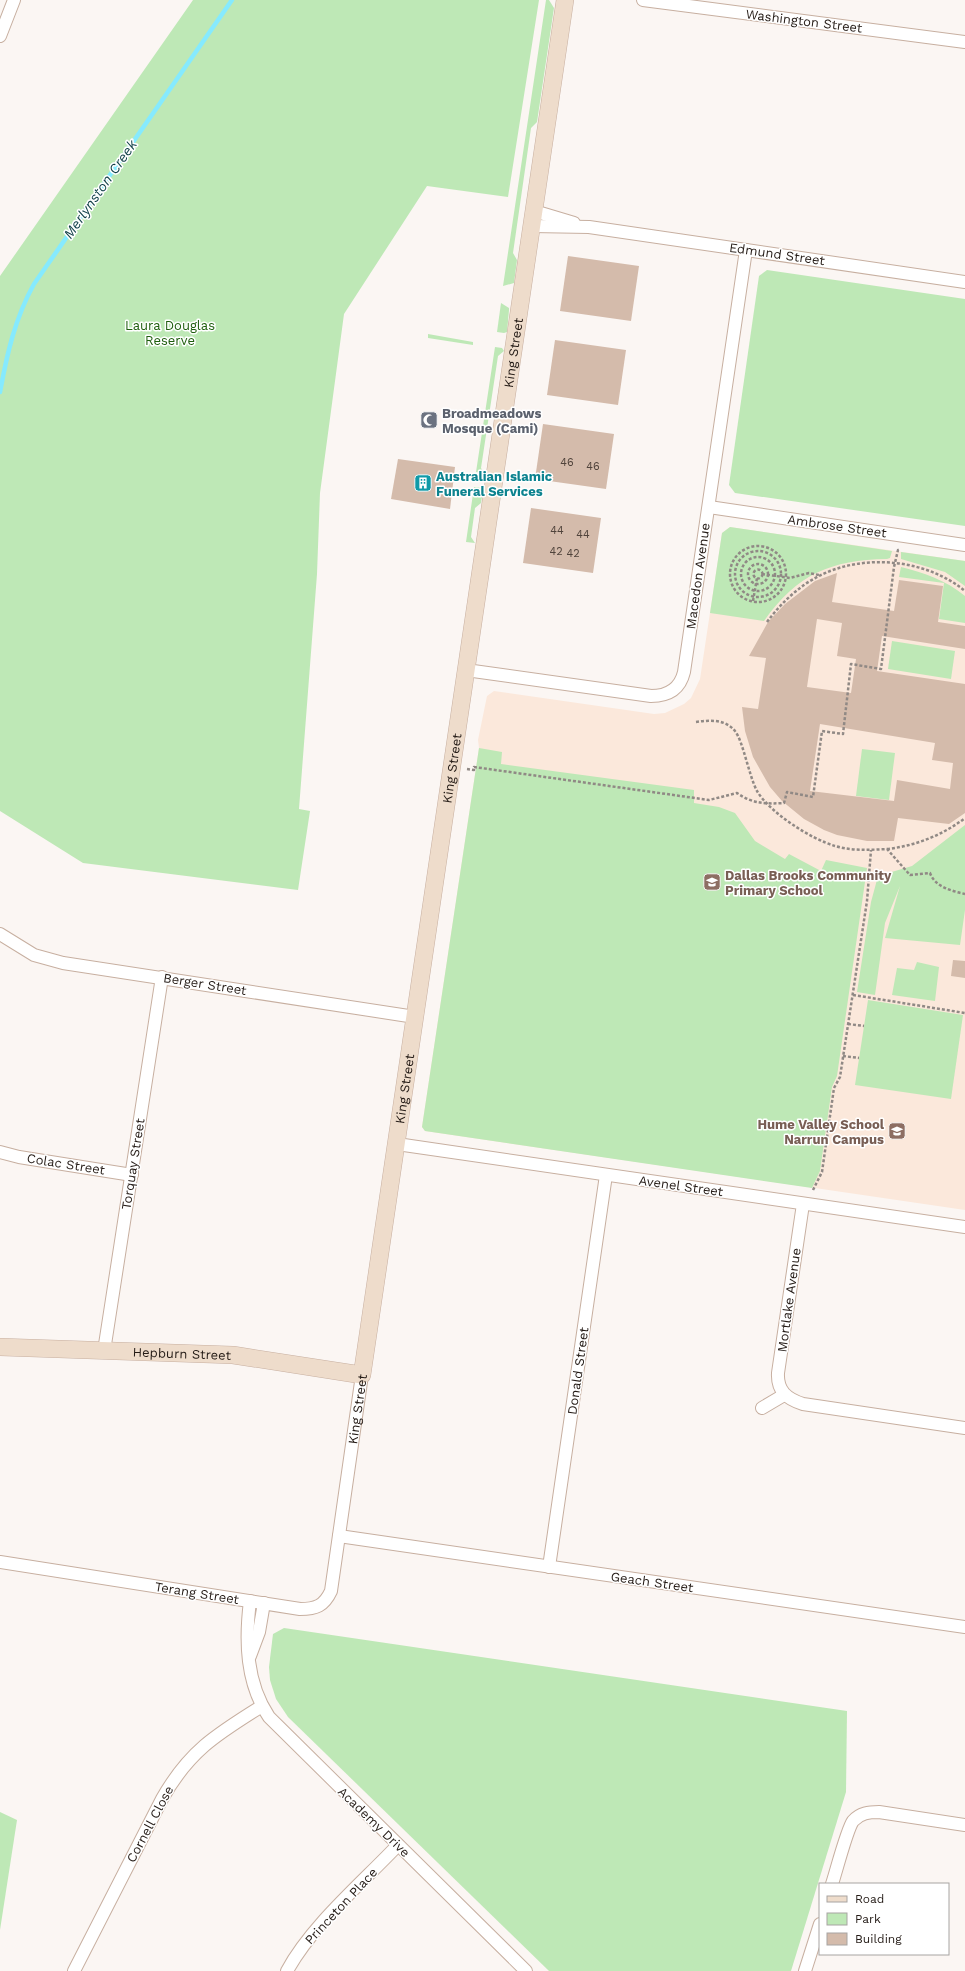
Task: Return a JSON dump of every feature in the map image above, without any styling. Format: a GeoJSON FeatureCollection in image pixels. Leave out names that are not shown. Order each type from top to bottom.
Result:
{"type":"FeatureCollection","features":[{"type":"Feature","properties":{"kind":"street"},"geometry":{"type":"LineString","coordinates":[[0,36],[14,0]]}},
{"type":"Feature","properties":{"kind":"street","name":"King Street"},"geometry":{"type":"LineString","coordinates":[[339,1536],[565,0]]}},
{"type":"Feature","properties":{"kind":"street","name":"Washington Street"},"geometry":{"type":"LineString","coordinates":[[643,0],[965,42]]}},
{"type":"Feature","properties":{"kind":"street","name":"Edmund Street"},"geometry":{"type":"LineString","coordinates":[[533,218],[965,282]]}},
{"type":"Feature","properties":{"kind":"street","name":"Macedon Avenue"},"geometry":{"type":"LineString","coordinates":[[466,670],[651,696],[659,696],[672,691],[681,682],[684,672],[709,507],[746,250]]}},
{"type":"Feature","properties":{"kind":"street","name":"Ambrose Street"},"geometry":{"type":"LineString","coordinates":[[709,507],[965,544]]}},
{"type":"Feature","properties":{"kind":"street","name":"Berger Street"},"geometry":{"type":"LineString","coordinates":[[0,934],[34,955],[45,959],[415,1017]]}},
{"type":"Feature","properties":{"kind":"street","name":"Torquay Street"},"geometry":{"type":"LineString","coordinates":[[104,1351],[162,977]]}},
{"type":"Feature","properties":{"kind":"street","name":"Avenel Street"},"geometry":{"type":"LineString","coordinates":[[397,1144],[965,1227]]}},
{"type":"Feature","properties":{"kind":"street","name":"Colac Street"},"geometry":{"type":"LineString","coordinates":[[0,1152],[19,1157],[132,1175]]}},
{"type":"Feature","properties":{"kind":"street","name":"Donald Street"},"geometry":{"type":"LineString","coordinates":[[549,1567],[606,1175]]}},
{"type":"Feature","properties":{"kind":"street","name":"Mortlake Avenue"},"geometry":{"type":"LineString","coordinates":[[784,1394],[779,1385],[778,1373],[803,1204]]}},
{"type":"Feature","properties":{"kind":"street","name":"Hepburn Street"},"geometry":{"type":"LineString","coordinates":[[0,1347],[233,1355],[362,1375]]}},
{"type":"Feature","properties":{"kind":"street"},"geometry":{"type":"LineString","coordinates":[[762,1408],[784,1394],[803,1404],[965,1428]]}},
{"type":"Feature","properties":{"kind":"street","name":"Geach Street"},"geometry":{"type":"LineString","coordinates":[[339,1536],[965,1627]]}},
{"type":"Feature","properties":{"kind":"street","name":"Terang Street"},"geometry":{"type":"LineString","coordinates":[[0,1562],[310,1609],[323,1604],[330,1591],[339,1536]]}},
{"type":"Feature","properties":{"kind":"street","name":"Academy Drive"},"geometry":{"type":"LineString","coordinates":[[250,1601],[246,1630],[252,1683],[262,1706],[277,1727],[526,1971]]}},
{"type":"Feature","properties":{"kind":"street","name":"Academy Drive"},"geometry":{"type":"LineString","coordinates":[[250,1657],[259,1632],[264,1603]]}},
{"type":"Feature","properties":{"kind":"street","name":"Cornell Close"},"geometry":{"type":"LineString","coordinates":[[74,1971],[162,1799],[178,1773],[195,1752],[208,1741],[262,1706]]}},
{"type":"Feature","properties":{"kind":"street"},"geometry":{"type":"LineString","coordinates":[[832,1883],[852,1823],[859,1816],[865,1813],[879,1812],[965,1825]]}},
{"type":"Feature","properties":{"kind":"street","name":"Princeton Place"},"geometry":{"type":"LineString","coordinates":[[287,1971],[299,1953],[326,1920],[398,1845]]}},
{"type":"Feature","properties":{"kind":"street"},"geometry":{"type":"LineString","coordinates":[[805,1971],[819,1927]]}},
{"type":"Feature","properties":{"kind":"path"},"geometry":{"type":"LineString","coordinates":[[452,768],[474,770],[474,767],[709,800],[737,794],[748,801],[767,804],[784,803],[787,792],[813,797],[822,731],[843,734],[852,664],[881,669],[895,563],[898,550],[903,551],[905,536]]}},
{"type":"Feature","properties":{"kind":"path"},"geometry":{"type":"LineString","coordinates":[[761,551],[762,546]]}},
{"type":"Feature","properties":{"kind":"path"},"geometry":{"type":"LineString","coordinates":[[762,546],[775,552],[781,559],[785,568],[785,577],[783,586],[774,596],[762,601],[753,601],[738,593],[733,586],[730,570],[733,560],[739,553],[748,548],[762,546]]}},
{"type":"Feature","properties":{"kind":"path"},"geometry":{"type":"LineString","coordinates":[[755,551],[756,557]]}},
{"type":"Feature","properties":{"kind":"path"},"geometry":{"type":"LineString","coordinates":[[755,551],[767,553],[777,562],[780,577],[774,590],[768,594],[754,596],[742,590],[738,584],[735,570],[738,562],[743,556],[755,551]]}},
{"type":"Feature","properties":{"kind":"path"},"geometry":{"type":"LineString","coordinates":[[764,558],[767,553]]}},
{"type":"Feature","properties":{"kind":"path"},"geometry":{"type":"LineString","coordinates":[[756,557],[764,558],[772,565],[775,576],[770,585],[761,590],[750,589],[743,581],[741,571],[743,565],[748,560],[756,557]]}},
{"type":"Feature","properties":{"kind":"path"},"geometry":{"type":"LineString","coordinates":[[748,560],[752,566]]}},
{"type":"Feature","properties":{"kind":"path"},"geometry":{"type":"LineString","coordinates":[[766,622],[789,597],[820,575],[838,568],[859,564],[895,563],[923,569],[945,577],[965,591]]}},
{"type":"Feature","properties":{"kind":"path"},"geometry":{"type":"LineString","coordinates":[[753,573],[758,569],[759,564]]}},
{"type":"Feature","properties":{"kind":"path"},"geometry":{"type":"LineString","coordinates":[[759,564],[766,568],[767,575],[765,580],[756,583],[749,578],[748,572],[752,566],[759,564]]}},
{"type":"Feature","properties":{"kind":"path"},"geometry":{"type":"LineString","coordinates":[[758,569],[762,574],[780,577],[797,577],[809,573],[820,575]]}},
{"type":"Feature","properties":{"kind":"path"},"geometry":{"type":"LineString","coordinates":[[730,570],[741,571]]}},
{"type":"Feature","properties":{"kind":"path"},"geometry":{"type":"LineString","coordinates":[[748,572],[753,573],[757,578]]}},
{"type":"Feature","properties":{"kind":"path"},"geometry":{"type":"LineString","coordinates":[[753,601],[757,578],[762,574]]}},
{"type":"Feature","properties":{"kind":"path"},"geometry":{"type":"LineString","coordinates":[[696,722],[722,722],[736,732],[757,791],[767,804],[790,822],[822,842],[848,849],[887,849],[912,844],[933,836],[955,826],[965,818]]}},
{"type":"Feature","properties":{"kind":"path"},"geometry":{"type":"LineString","coordinates":[[887,849],[910,875],[930,873],[935,881],[942,886],[965,894]]}},
{"type":"Feature","properties":{"kind":"path"},"geometry":{"type":"LineString","coordinates":[[813,1190],[822,1172],[834,1088],[840,1077],[844,1056],[867,901],[871,850]]}},
{"type":"Feature","properties":{"kind":"path"},"geometry":{"type":"LineString","coordinates":[[853,995],[965,1013]]}},
{"type":"Feature","properties":{"kind":"path"},"geometry":{"type":"LineString","coordinates":[[848,1024],[864,1026]]}},
{"type":"Feature","properties":{"kind":"path"},"geometry":{"type":"LineString","coordinates":[[844,1056],[859,1058]]}},
{"type":"Feature","properties":{"kind":"shaded area","name":"Dallas Brooks Community Primary School"},"geometry":{"type":"Polygon","coordinates":[[[730,527],[965,561],[965,1210],[425,1131],[422,1127],[479,748],[478,740],[487,696],[494,691],[654,714],[665,713],[684,704],[691,698],[700,679],[722,533],[730,527]]]}},
{"type":"Feature","properties":{"kind":"green space","name":"Laura Douglas Reserve"},"geometry":{"type":"Polygon","coordinates":[[[193,0],[539,0],[508,197],[427,186],[344,314],[320,493],[317,574],[299,809],[310,811],[298,890],[83,863],[0,811],[0,276],[193,0]]]}},
{"type":"Feature","properties":{"kind":"green space"},"geometry":{"type":"Polygon","coordinates":[[[546,0],[549,0],[554,8],[537,122],[531,128],[513,253],[517,260],[514,283],[503,286],[546,0]]]}},
{"type":"Feature","properties":{"kind":"green space"},"geometry":{"type":"Polygon","coordinates":[[[767,270],[965,299],[965,526],[735,493],[729,485],[759,276],[767,270]]]}},
{"type":"Feature","properties":{"kind":"green space"},"geometry":{"type":"Polygon","coordinates":[[[501,303],[509,308],[507,332],[504,333],[497,332],[501,303]]]}},
{"type":"Feature","properties":{"kind":"green space"},"geometry":{"type":"Polygon","coordinates":[[[428,334],[473,342],[473,345],[428,338],[428,334]]]}},
{"type":"Feature","properties":{"kind":"green space"},"geometry":{"type":"Polygon","coordinates":[[[495,347],[502,348],[504,351],[498,356],[481,468],[484,473],[476,472],[495,347]]]}},
{"type":"Feature","properties":{"kind":"green space"},"geometry":{"type":"Polygon","coordinates":[[[474,487],[482,488],[483,490],[481,503],[475,508],[471,537],[475,543],[466,542],[474,487]]]}},
{"type":"Feature","properties":{"kind":"green space"},"geometry":{"type":"Polygon","coordinates":[[[730,527],[892,551],[890,558],[887,559],[849,562],[817,573],[803,581],[789,592],[776,605],[764,621],[710,613],[722,533],[730,527]]]}},
{"type":"Feature","properties":{"kind":"green space"},"geometry":{"type":"Polygon","coordinates":[[[901,552],[965,561],[965,586],[945,572],[901,559],[901,552]]]}},
{"type":"Feature","properties":{"kind":"green space"},"geometry":{"type":"Polygon","coordinates":[[[901,567],[918,572],[944,583],[899,577],[901,567]]]}},
{"type":"Feature","properties":{"kind":"green space"},"geometry":{"type":"Polygon","coordinates":[[[944,583],[958,590],[965,596],[965,623],[939,619],[944,583]]]}},
{"type":"Feature","properties":{"kind":"green space"},"geometry":{"type":"Polygon","coordinates":[[[892,641],[955,651],[951,679],[888,669],[892,641]]]}},
{"type":"Feature","properties":{"kind":"green space"},"geometry":{"type":"Polygon","coordinates":[[[479,748],[502,752],[501,764],[694,790],[694,803],[719,807],[735,813],[755,841],[785,859],[789,854],[821,871],[826,860],[867,868],[837,1076],[832,1087],[820,1171],[812,1188],[425,1131],[422,1127],[479,748]]]}},
{"type":"Feature","properties":{"kind":"green space"},"geometry":{"type":"Polygon","coordinates":[[[862,749],[895,753],[889,800],[856,796],[862,749]]]}},
{"type":"Feature","properties":{"kind":"green space"},"geometry":{"type":"Polygon","coordinates":[[[965,825],[965,910],[960,945],[885,938],[900,886],[885,923],[875,995],[857,992],[871,902],[878,876],[912,866],[965,825]]]}},
{"type":"Feature","properties":{"kind":"green space"},"geometry":{"type":"Polygon","coordinates":[[[917,962],[939,967],[935,1001],[892,995],[897,968],[914,970],[917,962]]]}},
{"type":"Feature","properties":{"kind":"green space"},"geometry":{"type":"Polygon","coordinates":[[[868,1000],[963,1015],[951,1099],[855,1085],[868,1000]]]}},
{"type":"Feature","properties":{"kind":"green space"},"geometry":{"type":"Polygon","coordinates":[[[284,1628],[847,1711],[846,1792],[791,1971],[549,1971],[288,1717],[276,1699],[270,1680],[269,1667],[273,1634],[284,1628]]]}},
{"type":"Feature","properties":{"kind":"green space"},"geometry":{"type":"Polygon","coordinates":[[[0,1812],[17,1820],[0,1930],[0,1812]]]}},
{"type":"Feature","properties":{"kind":"building"},"geometry":{"type":"Polygon","coordinates":[[[568,256],[639,266],[631,321],[560,311],[568,256]]]}},
{"type":"Feature","properties":{"kind":"building"},"geometry":{"type":"Polygon","coordinates":[[[555,340],[626,350],[618,405],[547,395],[555,340]]]}},
{"type":"Feature","properties":{"kind":"building"},"geometry":{"type":"Polygon","coordinates":[[[543,424],[614,434],[606,489],[535,479],[543,424]]]}},
{"type":"Feature","properties":{"kind":"building","name":"Australian Islamic Funeral Services"},"geometry":{"type":"Polygon","coordinates":[[[398,459],[455,467],[450,509],[391,499],[398,459]]]}},
{"type":"Feature","properties":{"kind":"building"},"geometry":{"type":"Polygon","coordinates":[[[531,508],[601,518],[593,573],[523,563],[531,508]]]}},
{"type":"Feature","properties":{"kind":"building"},"geometry":{"type":"Polygon","coordinates":[[[837,573],[832,602],[894,611],[899,580],[943,586],[938,622],[965,626],[965,649],[882,636],[877,671],[965,684],[965,813],[949,824],[898,818],[894,841],[867,841],[837,835],[804,819],[782,801],[770,787],[753,757],[745,731],[742,707],[758,709],[766,658],[749,656],[768,622],[785,604],[815,581],[837,573]],[[817,619],[807,687],[851,693],[856,659],[837,656],[842,623],[817,619]],[[820,724],[810,791],[894,801],[897,780],[950,789],[953,763],[932,760],[935,743],[820,724]]]}},
{"type":"Feature","properties":{"kind":"building"},"geometry":{"type":"Polygon","coordinates":[[[953,960],[965,961],[965,978],[951,976],[953,960]]]}},
{"type":"Feature","properties":{"kind":"waterway","name":"Merlynston Creek"},"geometry":{"type":"LineString","coordinates":[[0,392],[12,336],[27,297],[34,284],[232,0]]}},
{"type":"Feature","properties":{"kind":"place","name":"Broadmeadows Mosque (Cami)"},"geometry":{"type":"Point","coordinates":[429,420]}},
{"type":"Feature","properties":{"kind":"place","name":"Australian Islamic Funeral Services"},"geometry":{"type":"Point","coordinates":[423,483]}},
{"type":"Feature","properties":{"kind":"place","name":"Dallas Brooks Community Primary School"},"geometry":{"type":"Point","coordinates":[712,882]}},
{"type":"Feature","properties":{"kind":"place","name":"Hume Valley School Narrun Campus"},"geometry":{"type":"Point","coordinates":[897,1131]}}]}
